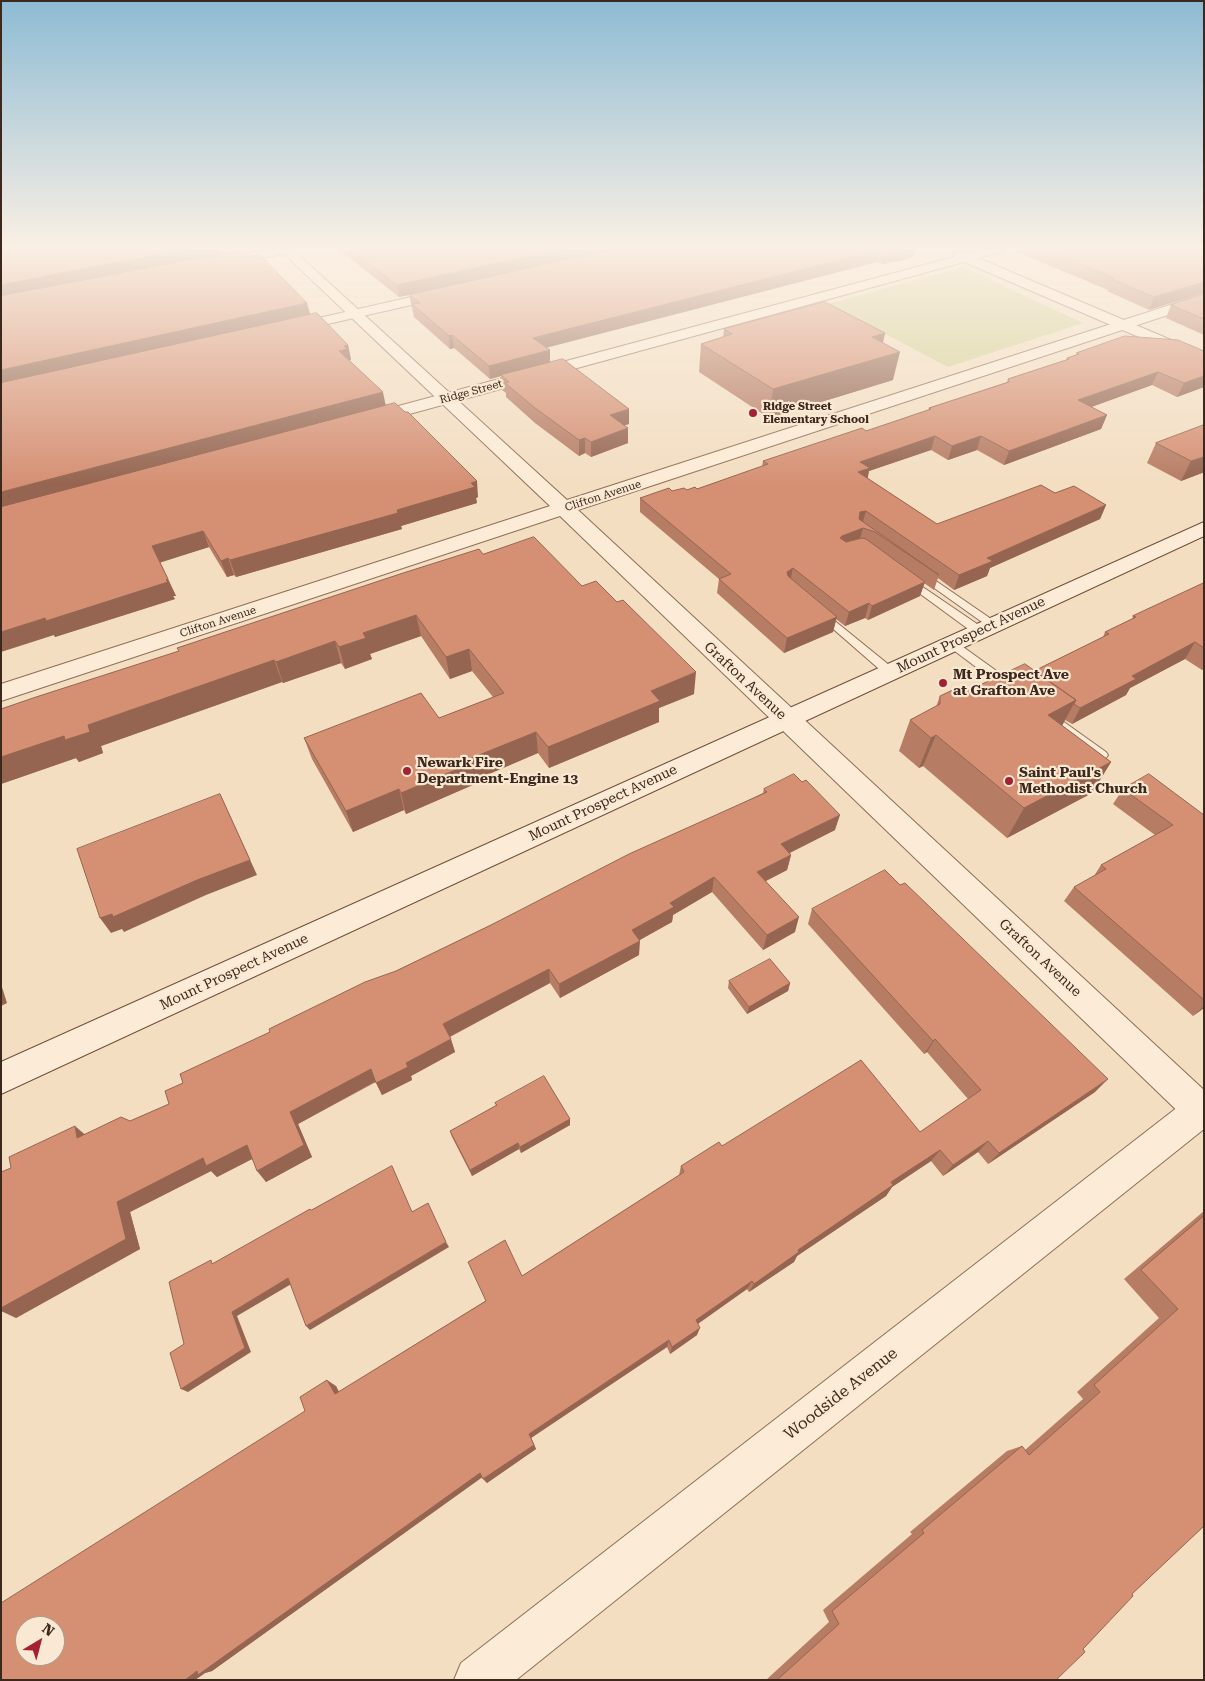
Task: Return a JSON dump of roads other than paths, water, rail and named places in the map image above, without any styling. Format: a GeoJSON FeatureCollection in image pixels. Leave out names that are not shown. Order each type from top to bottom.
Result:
{"type":"FeatureCollection","features":[{"type":"Feature","properties":{"kind":"street"},"geometry":{"type":"LineString","coordinates":[[278,331],[294,327]]}},
{"type":"Feature","properties":{"kind":"street","name":"Grafton Avenue"},"geometry":{"type":"LineString","coordinates":[[370,327],[1203,1110]]}},
{"type":"Feature","properties":{"kind":"street","name":"Ridge Street"},"geometry":{"type":"LineString","coordinates":[[356,423],[709,327]]}},
{"type":"Feature","properties":{"kind":"street","name":"Clifton Avenue"},"geometry":{"type":"LineString","coordinates":[[1,692],[1115,327]]}},
{"type":"Feature","properties":{"kind":"street"},"geometry":{"type":"LineString","coordinates":[[1128,327],[1204,360]]}},
{"type":"Feature","properties":{"kind":"street","name":"Mount Prospect Avenue"},"geometry":{"type":"LineString","coordinates":[[1,1078],[1204,528]]}},
{"type":"Feature","properties":{"kind":"street","name":"Woodside Avenue"},"geometry":{"type":"LineString","coordinates":[[478,1680],[1203,1110]]}},
{"type":"Feature","properties":{"kind":"lane"},"geometry":{"type":"LineString","coordinates":[[908,564],[986,628]]}},
{"type":"Feature","properties":{"kind":"lane"},"geometry":{"type":"LineString","coordinates":[[897,572],[986,628]]}},
{"type":"Feature","properties":{"kind":"lane"},"geometry":{"type":"LineString","coordinates":[[812,605],[890,672]]}},
{"type":"Feature","properties":{"kind":"lane"},"geometry":{"type":"LineString","coordinates":[[952,643],[1023,696]]}},
{"type":"Feature","properties":{"kind":"lane"},"geometry":{"type":"LineString","coordinates":[[1039,708],[1102,755]]}},
{"type":"Feature","properties":{"kind":"place","name":"Ridge Street Elementary School"},"geometry":{"type":"Point","coordinates":[753,413]}},
{"type":"Feature","properties":{"kind":"place","name":"Mt Prospect Ave at Grafton Ave"},"geometry":{"type":"Point","coordinates":[943,683]}},
{"type":"Feature","properties":{"kind":"place","name":"Newark Fire Department-Engine 13"},"geometry":{"type":"Point","coordinates":[407,771]}},
{"type":"Feature","properties":{"kind":"place","name":"Saint Paul's Methodist Church"},"geometry":{"type":"Point","coordinates":[1009,781]}}]}
